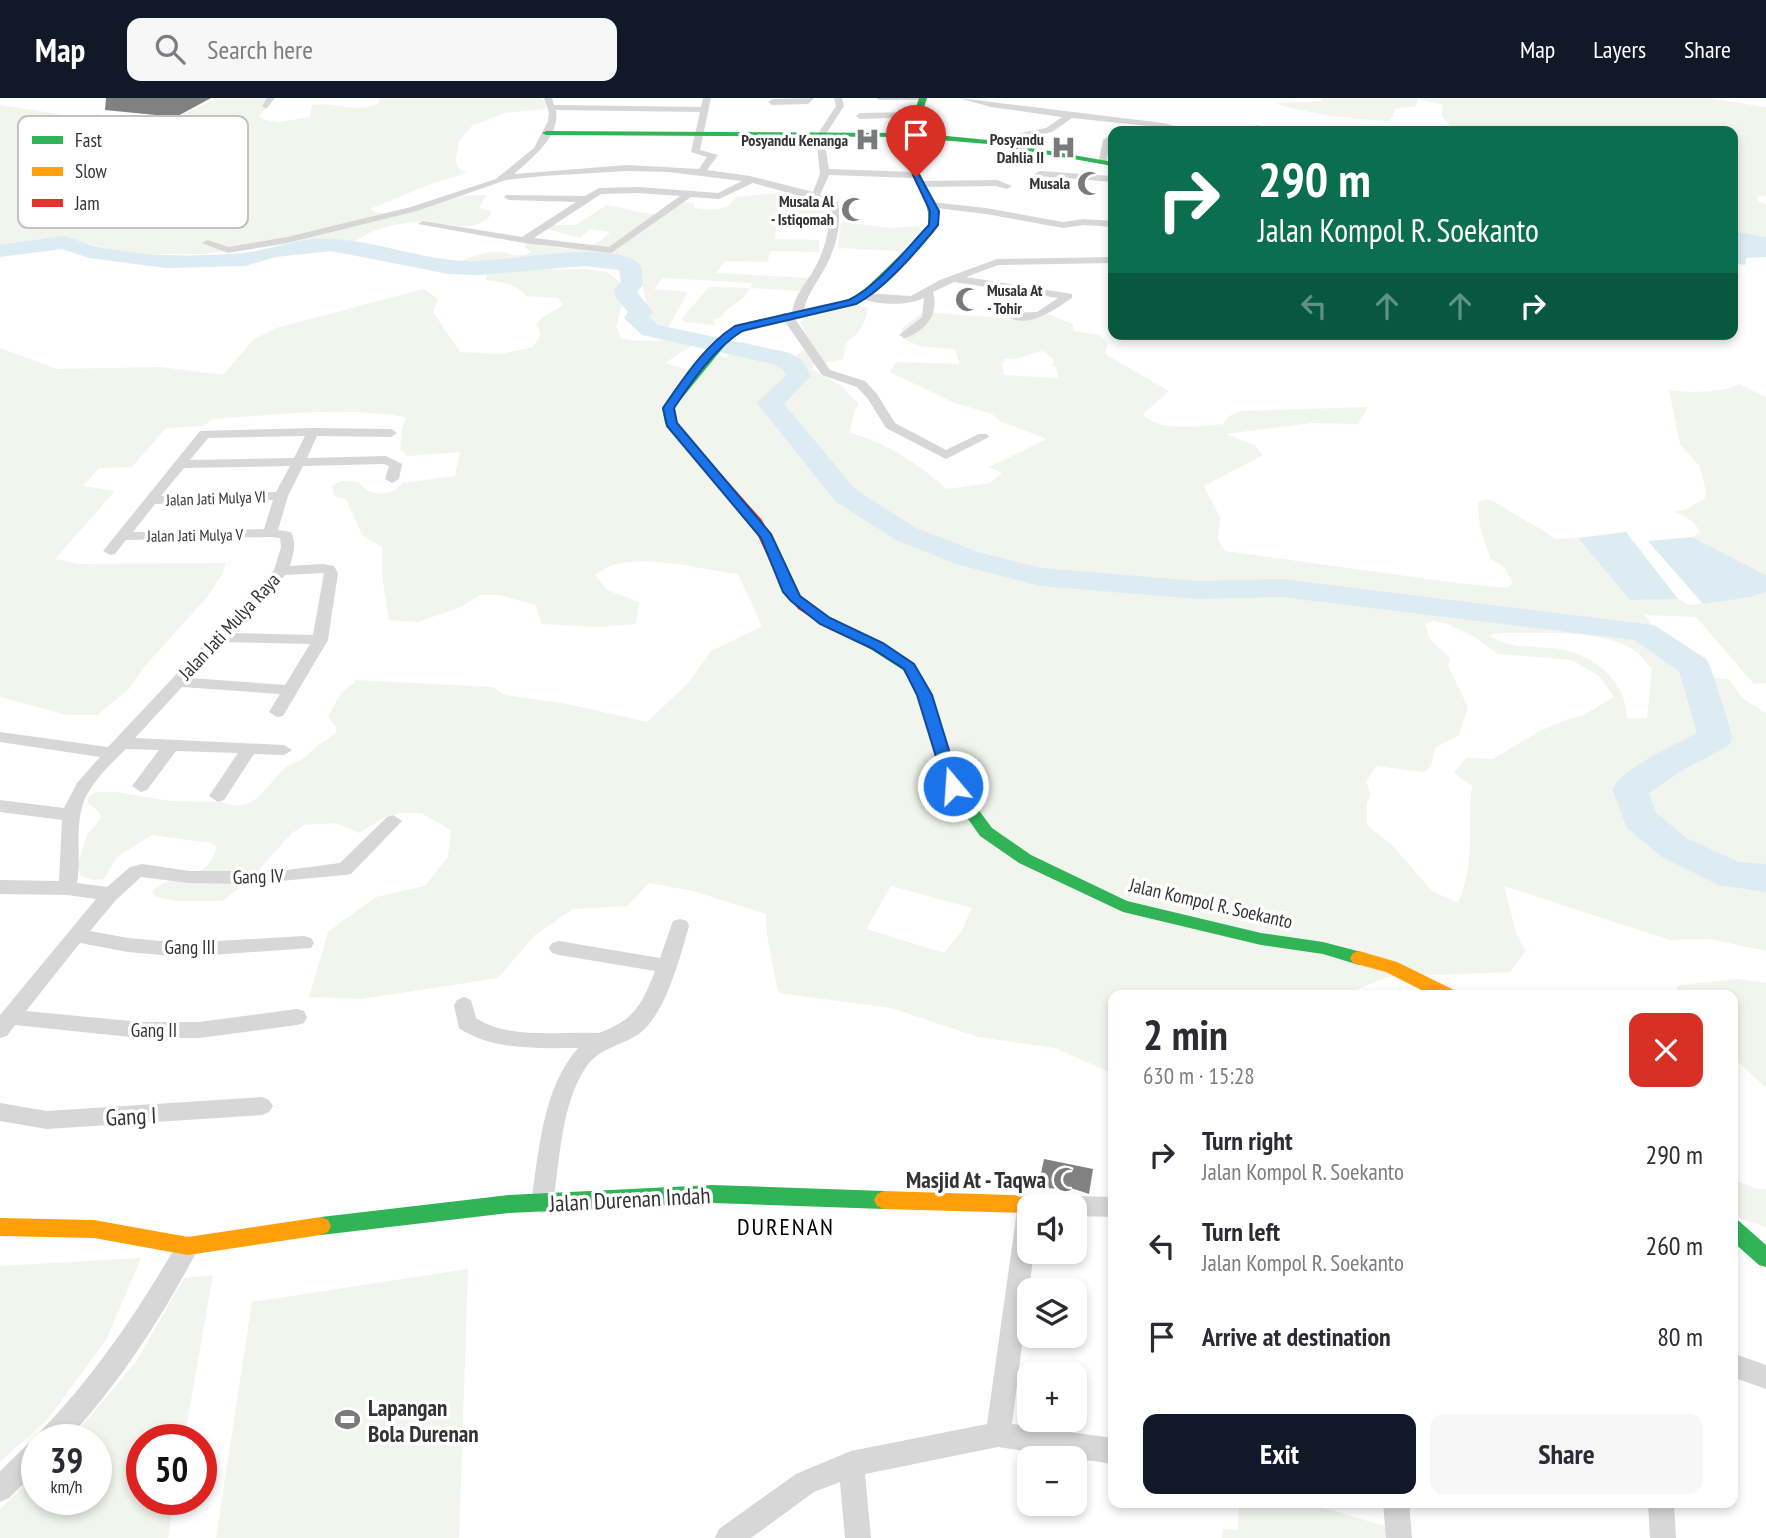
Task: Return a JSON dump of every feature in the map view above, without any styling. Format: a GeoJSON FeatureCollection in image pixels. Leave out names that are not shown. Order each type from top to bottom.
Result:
{"type":"FeatureCollection","features":[{"type":"Feature","properties":{"kind":"main road"},"geometry":{"type":"LineString","coordinates":[[923,98],[908,148],[917,179],[931,205]]}},
{"type":"Feature","properties":{"kind":"main road"},"geometry":{"type":"LineString","coordinates":[[546,133],[912,135],[990,142],[1107,163]]}},
{"type":"Feature","properties":{"kind":"main road","name":"Jalan Kompol R. Soekanto"},"geometry":{"type":"LineString","coordinates":[[931,205],[935,218],[931,230],[863,296],[839,306],[752,324],[727,336],[668,408],[671,423],[758,523],[767,537],[790,592],[825,621],[878,646],[909,667],[925,695],[953,786],[986,832],[1054,875],[1124,906],[1261,939],[1324,948],[1391,967],[1438,990]]}},
{"type":"Feature","properties":{"kind":"main road","name":"Jalan Durenan Indah"},"geometry":{"type":"LineString","coordinates":[[188,1246],[269,1231],[509,1204],[712,1194],[1017,1204]]}},
{"type":"Feature","properties":{"kind":"main road"},"geometry":{"type":"LineString","coordinates":[[0,1227],[94,1229],[188,1246]]}},
{"type":"Feature","properties":{"kind":"main road"},"geometry":{"type":"LineString","coordinates":[[1738,1232],[1766,1258]]}},
{"type":"Feature","properties":{"kind":"street"},"geometry":{"type":"LineString","coordinates":[[538,98],[704,110]]}},
{"type":"Feature","properties":{"kind":"street"},"geometry":{"type":"LineString","coordinates":[[701,172],[713,154],[695,152],[707,98]]}},
{"type":"Feature","properties":{"kind":"street"},"geometry":{"type":"LineString","coordinates":[[772,102],[807,101],[810,98]]}},
{"type":"Feature","properties":{"kind":"street"},"geometry":{"type":"LineString","coordinates":[[815,196],[825,183],[827,172],[820,143],[840,106],[838,98]]}},
{"type":"Feature","properties":{"kind":"street"},"geometry":{"type":"LineString","coordinates":[[880,98],[917,98]]}},
{"type":"Feature","properties":{"kind":"street"},"geometry":{"type":"LineString","coordinates":[[963,98],[1069,116],[1160,126]]}},
{"type":"Feature","properties":{"kind":"street"},"geometry":{"type":"LineString","coordinates":[[207,243],[228,250],[287,240],[414,209],[499,181],[538,149],[552,121],[549,100]]}},
{"type":"Feature","properties":{"kind":"street"},"geometry":{"type":"LineString","coordinates":[[860,116],[917,115]]}},
{"type":"Feature","properties":{"kind":"street"},"geometry":{"type":"LineString","coordinates":[[990,142],[1049,130],[1069,116]]}},
{"type":"Feature","properties":{"kind":"street"},"geometry":{"type":"LineString","coordinates":[[1114,119],[1116,126]]}},
{"type":"Feature","properties":{"kind":"street"},"geometry":{"type":"LineString","coordinates":[[1107,163],[1108,138]]}},
{"type":"Feature","properties":{"kind":"street"},"geometry":{"type":"LineString","coordinates":[[500,178],[615,166],[718,173],[834,203],[832,230],[819,270],[792,314],[796,335],[820,360],[827,372],[861,384],[873,397],[890,425],[946,455],[983,437]]}},
{"type":"Feature","properties":{"kind":"street"},"geometry":{"type":"LineString","coordinates":[[827,172],[1007,186]]}},
{"type":"Feature","properties":{"kind":"street"},"geometry":{"type":"LineString","coordinates":[[1040,174],[1108,179]]}},
{"type":"Feature","properties":{"kind":"street"},"geometry":{"type":"LineString","coordinates":[[524,240],[599,191],[726,195],[751,180]]}},
{"type":"Feature","properties":{"kind":"street"},"geometry":{"type":"LineString","coordinates":[[423,223],[524,240],[611,250],[689,194]]}},
{"type":"Feature","properties":{"kind":"street"},"geometry":{"type":"LineString","coordinates":[[509,197],[585,200]]}},
{"type":"Feature","properties":{"kind":"street"},"geometry":{"type":"LineString","coordinates":[[931,205],[1000,213],[1063,225],[1084,222],[1108,224]]}},
{"type":"Feature","properties":{"kind":"street"},"geometry":{"type":"LineString","coordinates":[[863,296],[906,300],[928,293],[951,279],[998,262],[1108,260]]}},
{"type":"Feature","properties":{"kind":"street"},"geometry":{"type":"LineString","coordinates":[[951,279],[1068,296],[1040,315],[1012,316]]}},
{"type":"Feature","properties":{"kind":"street"},"geometry":{"type":"LineString","coordinates":[[905,335],[927,319],[932,306],[928,293]]}},
{"type":"Feature","properties":{"kind":"street"},"geometry":{"type":"LineString","coordinates":[[270,533],[281,496],[313,432]]}},
{"type":"Feature","properties":{"kind":"street"},"geometry":{"type":"LineString","coordinates":[[110,551],[204,434],[391,433]]}},
{"type":"Feature","properties":{"kind":"street"},"geometry":{"type":"LineString","coordinates":[[180,464],[391,461],[396,464],[392,479]]}},
{"type":"Feature","properties":{"kind":"street","name":"Jalan Jati Mulya VI"},"geometry":{"type":"LineString","coordinates":[[151,500],[281,496]]}},
{"type":"Feature","properties":{"kind":"street","name":"Jalan Jati Mulya V"},"geometry":{"type":"LineString","coordinates":[[121,536],[270,533]]}},
{"type":"Feature","properties":{"kind":"street","name":"Jalan Jati Mulya Raya"},"geometry":{"type":"LineString","coordinates":[[71,815],[86,783],[281,571],[289,540],[286,535],[270,533]]}},
{"type":"Feature","properties":{"kind":"street"},"geometry":{"type":"LineString","coordinates":[[277,712],[320,640],[330,584],[330,569],[281,571]]}},
{"type":"Feature","properties":{"kind":"street"},"geometry":{"type":"LineString","coordinates":[[220,637],[320,640]]}},
{"type":"Feature","properties":{"kind":"street"},"geometry":{"type":"LineString","coordinates":[[177,682],[291,690]]}},
{"type":"Feature","properties":{"kind":"street"},"geometry":{"type":"LineString","coordinates":[[0,737],[117,748],[172,744],[284,750]]}},
{"type":"Feature","properties":{"kind":"street"},"geometry":{"type":"LineString","coordinates":[[141,786],[172,744]]}},
{"type":"Feature","properties":{"kind":"street"},"geometry":{"type":"LineString","coordinates":[[218,796],[250,748]]}},
{"type":"Feature","properties":{"kind":"street"},"geometry":{"type":"LineString","coordinates":[[0,806],[71,815],[72,855],[67,888]]}},
{"type":"Feature","properties":{"kind":"street","name":"Gang IV"},"geometry":{"type":"LineString","coordinates":[[5,1024],[111,894],[137,871],[187,877],[234,878],[345,869],[393,821]]}},
{"type":"Feature","properties":{"kind":"street"},"geometry":{"type":"LineString","coordinates":[[0,887],[67,888],[111,894]]}},
{"type":"Feature","properties":{"kind":"street"},"geometry":{"type":"LineString","coordinates":[[542,1203],[565,1090],[578,1063],[592,1046],[632,1028],[653,998],[680,926]]}},
{"type":"Feature","properties":{"kind":"street","name":"Gang III"},"geometry":{"type":"LineString","coordinates":[[76,935],[128,945],[183,950],[304,943]]}},
{"type":"Feature","properties":{"kind":"street"},"geometry":{"type":"LineString","coordinates":[[559,948],[667,966]]}},
{"type":"Feature","properties":{"kind":"street"},"geometry":{"type":"LineString","coordinates":[[464,1005],[466,1022],[475,1031],[496,1036],[602,1041]]}},
{"type":"Feature","properties":{"kind":"street","name":"Gang II"},"geometry":{"type":"LineString","coordinates":[[5,1024],[199,1030],[297,1017]]}},
{"type":"Feature","properties":{"kind":"street","name":"Gang I"},"geometry":{"type":"LineString","coordinates":[[0,1112],[47,1120],[262,1106]]}},
{"type":"Feature","properties":{"kind":"street","name":"Jalan Durenan Indah"},"geometry":{"type":"LineString","coordinates":[[1087,1206],[1108,1207]]}},
{"type":"Feature","properties":{"kind":"street"},"geometry":{"type":"LineString","coordinates":[[67,1424],[81,1410],[157,1302],[188,1246]]}},
{"type":"Feature","properties":{"kind":"street"},"geometry":{"type":"LineString","coordinates":[[998,1434],[1021,1264]]}},
{"type":"Feature","properties":{"kind":"street"},"geometry":{"type":"LineString","coordinates":[[1738,1368],[1766,1377]]}},
{"type":"Feature","properties":{"kind":"street"},"geometry":{"type":"LineString","coordinates":[[728,1538],[805,1483],[851,1464],[998,1434],[1108,1450]]}},
{"type":"Feature","properties":{"kind":"street"},"geometry":{"type":"LineString","coordinates":[[851,1464],[858,1538]]}},
{"type":"Feature","properties":{"kind":"street"},"geometry":{"type":"LineString","coordinates":[[0,1489],[21,1469]]}},
{"type":"Feature","properties":{"kind":"street"},"geometry":{"type":"LineString","coordinates":[[1396,1508],[1399,1538]]}},
{"type":"Feature","properties":{"kind":"street"},"geometry":{"type":"LineString","coordinates":[[1661,1508],[1664,1538]]}},
{"type":"Feature","properties":{"kind":"shaded area"},"geometry":{"type":"Polygon","coordinates":[[[219,98],[269,98],[264,102],[265,109],[259,116],[265,120],[279,122],[310,117],[312,105],[362,108],[378,103],[379,98],[540,98],[545,102],[546,109],[504,113],[472,126],[459,141],[456,160],[458,168],[467,173],[436,182],[370,209],[380,213],[401,214],[457,197],[487,195],[479,207],[491,212],[490,216],[476,225],[408,223],[377,230],[351,245],[316,241],[204,254],[125,254],[90,244],[48,240],[0,246],[0,105],[72,116],[18,116],[18,228],[248,228],[248,116],[181,116],[219,98]]]}},
{"type":"Feature","properties":{"kind":"shaded area"},"geometry":{"type":"Polygon","coordinates":[[[1321,98],[1706,98],[1766,107],[1766,196],[1757,197],[1758,201],[1766,204],[1766,237],[1738,232],[1738,126],[1450,126],[1441,115],[1443,105],[1418,99],[1416,106],[1394,109],[1389,121],[1331,116],[1274,103],[1321,101],[1321,98]]]}},
{"type":"Feature","properties":{"kind":"shaded area"},"geometry":{"type":"Polygon","coordinates":[[[778,193],[825,207],[821,228],[776,228],[775,239],[819,240],[819,252],[771,251],[767,262],[725,261],[716,273],[810,278],[801,291],[750,288],[753,283],[663,278],[654,289],[688,292],[668,328],[650,322],[642,281],[631,262],[610,257],[566,256],[457,263],[487,253],[518,255],[532,252],[524,247],[526,242],[571,249],[591,245],[610,232],[590,229],[580,238],[547,229],[553,225],[576,225],[606,205],[666,215],[682,203],[694,203],[694,208],[718,209],[728,206],[735,197],[778,193]]]}},
{"type":"Feature","properties":{"kind":"shaded area"},"geometry":{"type":"Polygon","coordinates":[[[841,222],[890,228],[918,226],[922,231],[902,251],[838,248],[841,222]]]}},
{"type":"Feature","properties":{"kind":"shaded area"},"geometry":{"type":"Polygon","coordinates":[[[1738,232],[1766,237],[1766,257],[1746,258],[1745,265],[1738,264],[1738,232]]]}},
{"type":"Feature","properties":{"kind":"shaded area"},"geometry":{"type":"Polygon","coordinates":[[[585,269],[607,272],[621,283],[623,302],[616,326],[621,338],[696,343],[665,363],[690,370],[713,355],[726,357],[742,342],[795,356],[812,346],[800,322],[825,311],[843,307],[868,308],[861,328],[846,342],[843,359],[814,365],[812,369],[843,387],[858,404],[850,433],[902,455],[947,489],[990,483],[1002,473],[989,467],[1047,439],[1000,421],[992,414],[952,402],[890,372],[896,362],[959,364],[955,349],[919,346],[902,338],[902,328],[924,312],[1027,320],[1048,314],[1073,324],[1074,331],[1099,335],[1108,343],[1105,354],[1169,391],[1143,414],[1158,424],[1180,427],[1223,424],[1229,416],[1241,411],[1368,407],[1358,424],[1312,423],[1226,434],[1254,445],[1263,455],[1204,486],[1220,517],[1218,539],[1225,551],[1507,588],[1513,583],[1505,568],[1490,558],[1480,527],[1478,503],[1487,499],[1555,539],[1578,538],[1630,600],[1678,599],[1689,605],[1751,597],[1766,592],[1766,683],[1754,684],[1696,617],[1645,615],[1651,624],[1644,626],[1698,663],[1711,678],[1729,679],[1743,699],[1766,713],[1766,951],[1710,939],[1670,940],[1504,886],[1516,933],[1526,951],[1510,972],[1388,977],[1356,990],[1108,990],[1107,1071],[1055,1048],[978,1037],[891,1008],[778,993],[767,935],[766,914],[693,891],[649,883],[627,906],[573,909],[535,935],[498,978],[361,999],[309,997],[328,932],[376,897],[425,886],[448,857],[451,830],[421,813],[401,813],[385,817],[359,833],[336,823],[304,825],[292,833],[248,882],[222,901],[177,901],[156,897],[152,891],[205,868],[212,860],[217,847],[211,843],[152,835],[117,857],[104,879],[93,880],[81,876],[77,867],[87,835],[101,818],[99,812],[88,803],[88,797],[96,792],[116,792],[170,801],[244,805],[260,796],[286,767],[303,758],[336,733],[336,727],[328,717],[342,694],[355,683],[354,680],[492,687],[505,695],[567,704],[647,722],[688,683],[711,651],[762,626],[738,574],[644,561],[625,562],[608,567],[595,575],[607,590],[639,602],[636,624],[598,627],[542,624],[535,605],[500,595],[480,595],[461,607],[418,622],[389,620],[383,582],[382,547],[362,535],[346,499],[334,496],[332,486],[341,481],[358,482],[368,491],[380,494],[392,491],[403,483],[455,476],[460,452],[408,456],[400,449],[406,417],[358,412],[310,412],[213,419],[203,426],[166,428],[132,467],[99,468],[83,486],[115,491],[55,559],[79,564],[226,563],[208,596],[145,666],[129,689],[97,715],[67,715],[0,697],[0,348],[57,369],[161,367],[223,375],[253,340],[276,328],[424,289],[438,299],[433,312],[460,352],[501,354],[533,347],[541,334],[536,325],[563,305],[558,298],[526,296],[513,286],[486,280],[486,275],[450,274],[465,271],[585,269]],[[1043,351],[1005,359],[1002,364],[1004,375],[1058,378],[1056,367],[1052,366],[1054,360],[1043,351]],[[1432,621],[1425,624],[1430,639],[1450,658],[1448,666],[1468,707],[1459,735],[1435,748],[1431,766],[1424,772],[1376,766],[1366,782],[1371,794],[1367,803],[1367,825],[1392,845],[1432,891],[1458,903],[1464,888],[1469,859],[1472,786],[1454,773],[1466,758],[1493,759],[1540,731],[1582,716],[1614,697],[1599,676],[1572,660],[1498,654],[1475,637],[1445,623],[1432,621]],[[1570,633],[1489,635],[1512,645],[1565,650],[1592,661],[1613,679],[1625,704],[1627,718],[1647,718],[1652,669],[1633,649],[1603,638],[1570,633]],[[891,886],[866,929],[944,953],[961,932],[972,908],[891,886]]]}},
{"type":"Feature","properties":{"kind":"shaded area"},"geometry":{"type":"Polygon","coordinates":[[[709,287],[750,288],[723,316],[713,320],[715,325],[684,322],[682,318],[709,287]]]}},
{"type":"Feature","properties":{"kind":"shaded area"},"geometry":{"type":"Polygon","coordinates":[[[1739,384],[1766,397],[1766,575],[1692,537],[1700,533],[1696,525],[1674,512],[1685,510],[1705,498],[1706,492],[1700,467],[1680,444],[1669,390],[1715,391],[1739,384]]]}},
{"type":"Feature","properties":{"kind":"shaded area"},"geometry":{"type":"Polygon","coordinates":[[[1626,532],[1678,599],[1630,600],[1578,538],[1626,532]]]}},
{"type":"Feature","properties":{"kind":"shaded area"},"geometry":{"type":"Polygon","coordinates":[[[1692,537],[1766,575],[1766,592],[1751,597],[1703,604],[1648,541],[1692,537]]]}},
{"type":"Feature","properties":{"kind":"shaded area"},"geometry":{"type":"Polygon","coordinates":[[[1737,979],[1766,983],[1766,1088],[1738,1062],[1738,990],[1676,990],[1679,985],[1737,979]]]}},
{"type":"Feature","properties":{"kind":"shaded area"},"geometry":{"type":"Polygon","coordinates":[[[1738,1181],[1757,1189],[1766,1189],[1766,1227],[1738,1218],[1738,1181]]]}},
{"type":"Feature","properties":{"kind":"shaded area"},"geometry":{"type":"Polygon","coordinates":[[[141,1258],[106,1340],[47,1420],[43,1424],[21,1424],[21,1443],[0,1462],[0,1266],[141,1258]]]}},
{"type":"Feature","properties":{"kind":"shaded area","name":"Lapangan Bola Durenan"},"geometry":{"type":"Polygon","coordinates":[[[468,1269],[459,1538],[216,1538],[252,1302],[468,1269]]]}},
{"type":"Feature","properties":{"kind":"shaded area"},"geometry":{"type":"Polygon","coordinates":[[[213,1275],[187,1424],[126,1424],[126,1515],[172,1515],[168,1538],[0,1538],[0,1509],[21,1489],[21,1515],[112,1515],[112,1424],[84,1424],[136,1362],[184,1278],[213,1275]]]}},
{"type":"Feature","properties":{"kind":"shaded area"},"geometry":{"type":"Polygon","coordinates":[[[1239,1508],[1323,1508],[1392,1528],[1393,1538],[1222,1538],[1223,1529],[1238,1530],[1239,1508]]]}},
{"type":"Feature","properties":{"kind":"building"},"geometry":{"type":"Polygon","coordinates":[[[106,98],[211,98],[178,116],[105,110],[106,98]]]}},
{"type":"Feature","properties":{"kind":"building","name":"Masjid At - Taqwa"},"geometry":{"type":"Polygon","coordinates":[[[1044,1159],[1093,1169],[1089,1194],[1074,1189],[1038,1188],[1044,1159]]]}},
{"type":"Feature","properties":{"kind":"waterway"},"geometry":{"type":"LineString","coordinates":[[0,251],[64,242],[89,252],[166,261],[245,259],[275,251],[331,245],[449,267],[478,268],[585,259],[611,260],[630,266],[632,285],[625,289],[627,298],[641,312],[636,318],[650,330],[781,358],[793,365],[799,376],[770,403],[846,496],[906,534],[967,558],[1040,577],[1197,590],[1281,588],[1643,632],[1694,666],[1716,738],[1669,763],[1630,789],[1640,819],[1675,848],[1733,875],[1766,878]]}},
{"type":"Feature","properties":{"kind":"traffic: fast"},"geometry":{"type":"LineString","coordinates":[[686,441],[671,423],[668,408],[727,336],[752,324],[839,306],[863,296],[931,230],[933,211],[909,158],[911,135],[923,98]]}},
{"type":"Feature","properties":{"kind":"traffic: fast"},"geometry":{"type":"LineString","coordinates":[[546,133],[912,135],[988,142],[1108,163]]}},
{"type":"Feature","properties":{"kind":"traffic: fast"},"geometry":{"type":"LineString","coordinates":[[866,640],[909,667],[925,695],[953,786],[986,832],[1025,859],[1123,906],[1261,939],[1323,948],[1359,958]]}},
{"type":"Feature","properties":{"kind":"traffic: fast"},"geometry":{"type":"LineString","coordinates":[[321,1226],[509,1204],[712,1194],[884,1200]]}},
{"type":"Feature","properties":{"kind":"traffic: fast"},"geometry":{"type":"LineString","coordinates":[[1738,1232],[1766,1258]]}},
{"type":"Feature","properties":{"kind":"traffic: slow"},"geometry":{"type":"LineString","coordinates":[[1359,958],[1391,967],[1438,990]]}},
{"type":"Feature","properties":{"kind":"traffic: slow"},"geometry":{"type":"LineString","coordinates":[[884,1200],[1017,1204]]}},
{"type":"Feature","properties":{"kind":"traffic: slow"},"geometry":{"type":"LineString","coordinates":[[0,1227],[94,1229],[188,1246],[321,1226]]}},
{"type":"Feature","properties":{"kind":"traffic: jam"},"geometry":{"type":"LineString","coordinates":[[686,441],[758,523],[795,598],[812,614],[866,640]]}},
{"type":"Feature","properties":{"kind":"place","name":"Posyandu Kenanga"},"geometry":{"type":"Point","coordinates":[868,140]}},
{"type":"Feature","properties":{"kind":"place","name":"Posyandu Dahlia II"},"geometry":{"type":"Point","coordinates":[1064,148]}},
{"type":"Feature","properties":{"kind":"place","name":"Musala"},"geometry":{"type":"Point","coordinates":[1090,183]}},
{"type":"Feature","properties":{"kind":"place","name":"Musala Al - Istiqomah"},"geometry":{"type":"Point","coordinates":[854,210]}},
{"type":"Feature","properties":{"kind":"place","name":"Musala At - Tohir"},"geometry":{"type":"Point","coordinates":[967,299]}},
{"type":"Feature","properties":{"kind":"place","name":"Masjid At - Taqwa"},"geometry":{"type":"Point","coordinates":[1066,1179]}},
{"type":"Feature","properties":{"kind":"place","name":"Lapangan Bola Durenan"},"geometry":{"type":"Point","coordinates":[348,1420]}},
{"type":"Feature","properties":{"kind":"district","name":"DURENAN"},"geometry":{"type":"Point","coordinates":[786,1226]}},
{"type":"Feature","properties":{"kind":"route"},"geometry":{"type":"LineString","coordinates":[[916,177],[934,211],[934,225],[883,279],[852,302],[739,328],[727,336],[687,380],[668,408],[671,423],[758,523],[767,537],[790,592],[804,607],[825,621],[878,646],[909,667],[925,695],[953,786]]}}]}
